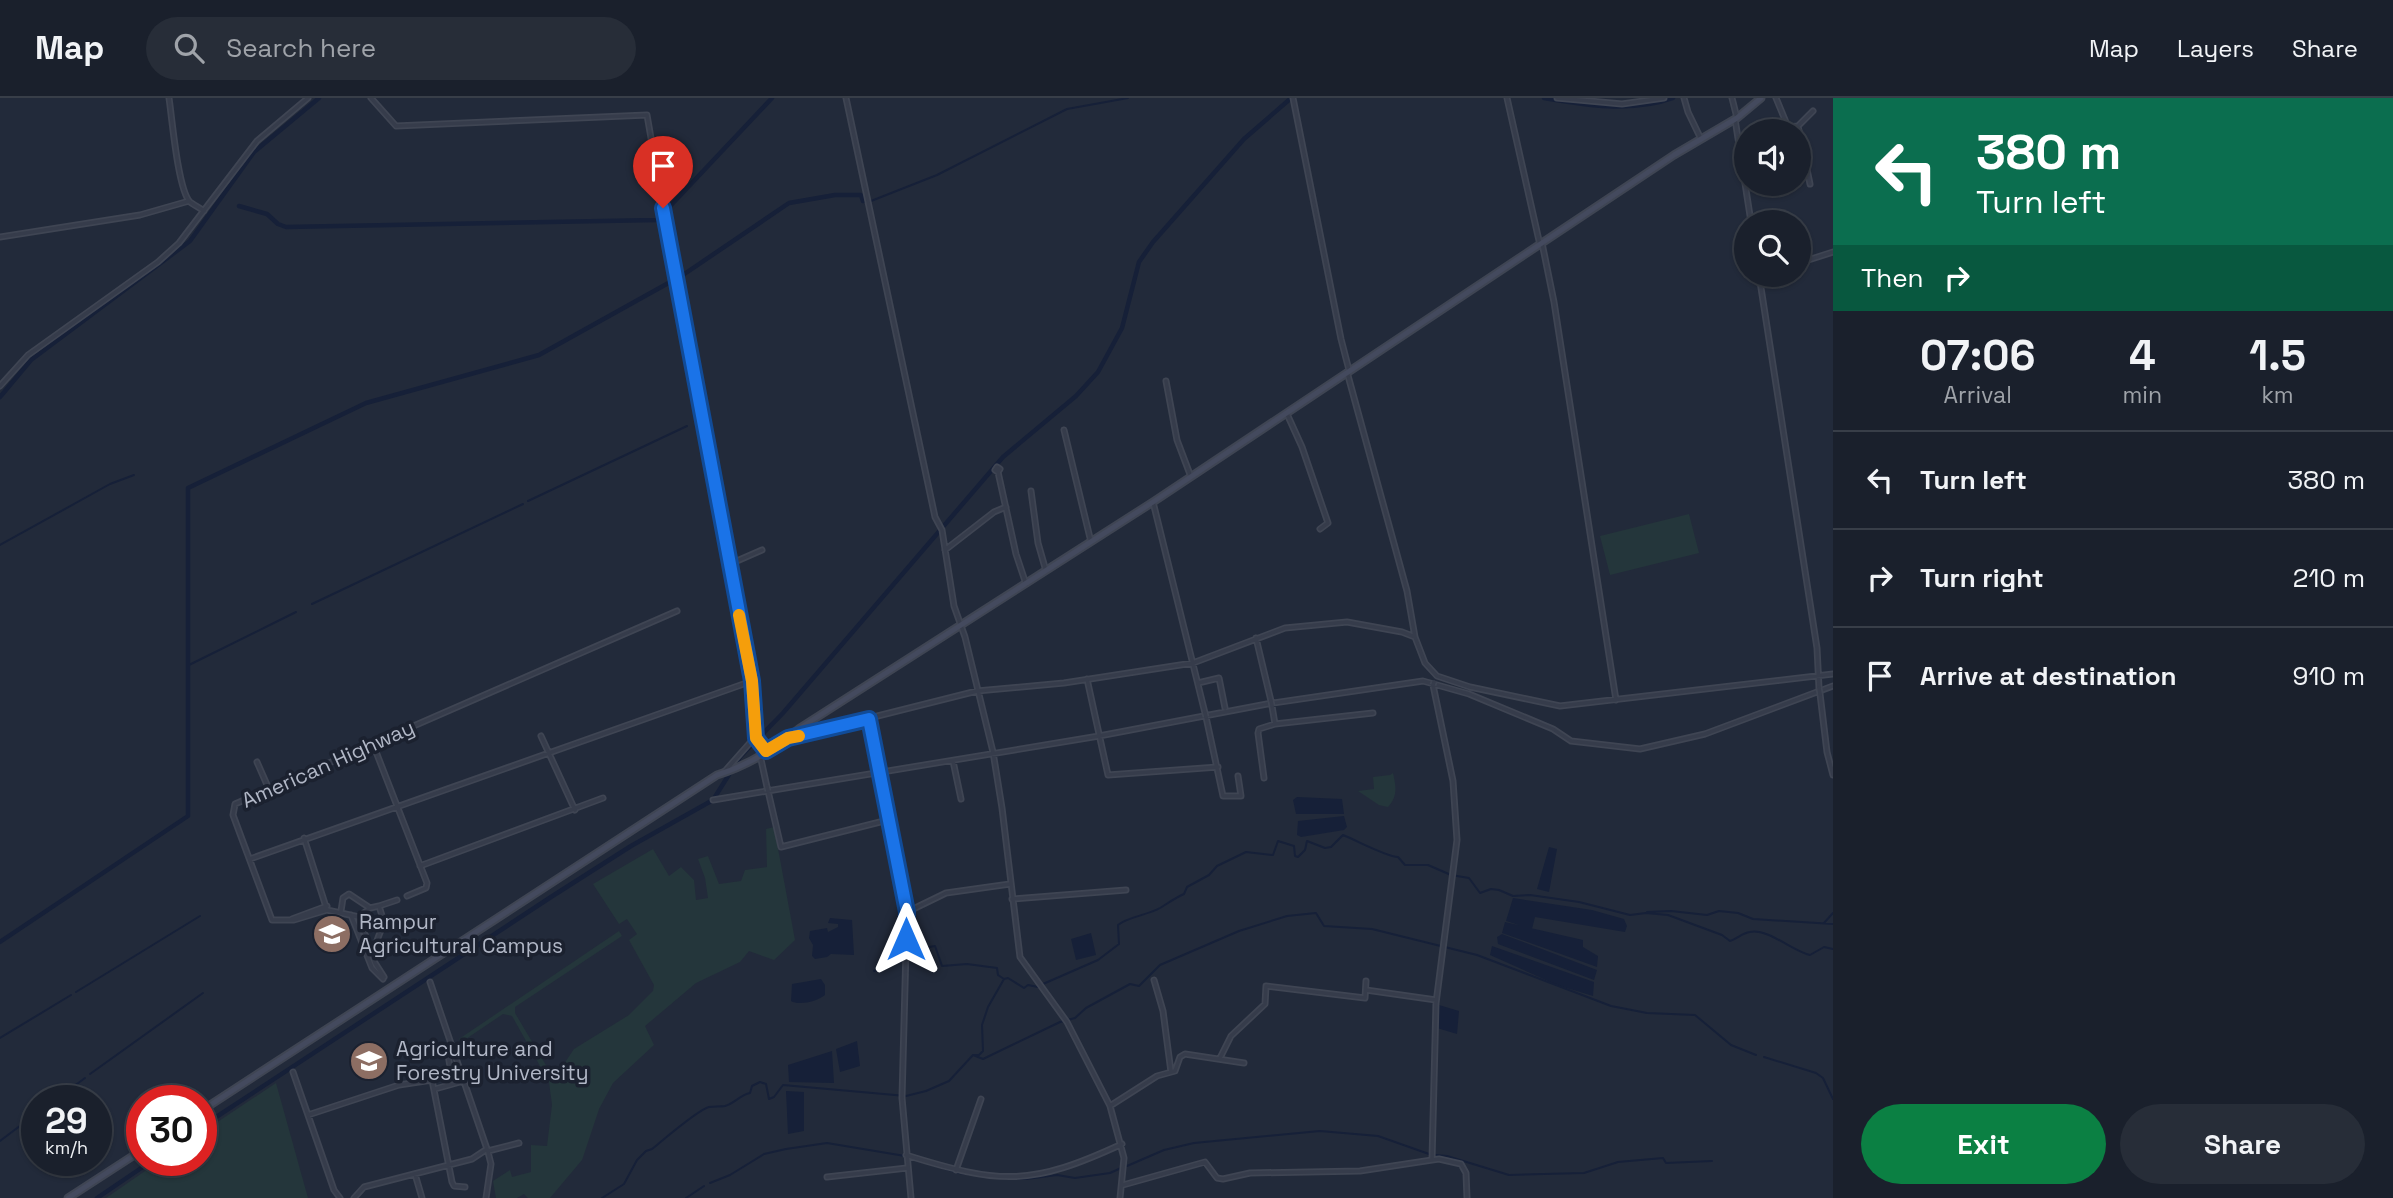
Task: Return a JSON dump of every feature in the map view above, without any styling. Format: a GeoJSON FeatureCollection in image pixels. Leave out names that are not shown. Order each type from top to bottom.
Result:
{"type":"FeatureCollection","features":[{"type":"Feature","properties":{"kind":"main road"},"geometry":{"type":"LineString","coordinates":[[1736,119],[1761,98]]}},
{"type":"Feature","properties":{"kind":"main road"},"geometry":{"type":"LineString","coordinates":[[217,1101],[726,773],[738,770],[788,738],[1153,502],[1701,139],[1734,120]]}},
{"type":"Feature","properties":{"kind":"main road"},"geometry":{"type":"LineString","coordinates":[[68,1198],[126,1160]]}},
{"type":"Feature","properties":{"kind":"street"},"geometry":{"type":"LineString","coordinates":[[169,98],[176,153],[188,201],[204,211]]}},
{"type":"Feature","properties":{"kind":"street"},"geometry":{"type":"LineString","coordinates":[[0,386],[28,355],[158,262],[179,243],[257,141],[308,98]]}},
{"type":"Feature","properties":{"kind":"street"},"geometry":{"type":"LineString","coordinates":[[371,98],[396,126],[647,115],[752,681],[756,737],[763,753],[767,789],[781,847],[888,820]]}},
{"type":"Feature","properties":{"kind":"street"},"geometry":{"type":"LineString","coordinates":[[846,98],[870,221],[945,550],[954,606],[993,754],[1020,957],[1065,1020],[1110,1106],[1122,1143],[1123,1185],[1120,1198]]}},
{"type":"Feature","properties":{"kind":"street"},"geometry":{"type":"LineString","coordinates":[[1293,98],[1348,371],[1407,591],[1415,637],[1425,663],[1437,676],[1470,687],[1560,706],[1818,678],[1833,674]]}},
{"type":"Feature","properties":{"kind":"street"},"geometry":{"type":"LineString","coordinates":[[1507,98],[1554,302],[1616,700]]}},
{"type":"Feature","properties":{"kind":"street"},"geometry":{"type":"LineString","coordinates":[[1557,98],[1608,104],[1641,103],[1664,98]]}},
{"type":"Feature","properties":{"kind":"street"},"geometry":{"type":"LineString","coordinates":[[1684,98],[1701,139]]}},
{"type":"Feature","properties":{"kind":"street"},"geometry":{"type":"LineString","coordinates":[[1731,98],[1736,119]]}},
{"type":"Feature","properties":{"kind":"street"},"geometry":{"type":"LineString","coordinates":[[1776,98],[1785,119]]}},
{"type":"Feature","properties":{"kind":"street"},"geometry":{"type":"LineString","coordinates":[[1805,119],[1813,111]]}},
{"type":"Feature","properties":{"kind":"street"},"geometry":{"type":"LineString","coordinates":[[0,237],[140,215],[188,201]]}},
{"type":"Feature","properties":{"kind":"street"},"geometry":{"type":"LineString","coordinates":[[1811,259],[1833,252]]}},
{"type":"Feature","properties":{"kind":"street"},"geometry":{"type":"LineString","coordinates":[[1763,287],[1817,648],[1827,752],[1833,775]]}},
{"type":"Feature","properties":{"kind":"street"},"geometry":{"type":"LineString","coordinates":[[1166,381],[1177,440],[1191,477]]}},
{"type":"Feature","properties":{"kind":"street"},"geometry":{"type":"LineString","coordinates":[[1287,414],[1303,447],[1328,523],[1321,528]]}},
{"type":"Feature","properties":{"kind":"street"},"geometry":{"type":"LineString","coordinates":[[1064,430],[1091,542]]}},
{"type":"Feature","properties":{"kind":"street"},"geometry":{"type":"LineString","coordinates":[[998,472],[1026,584]]}},
{"type":"Feature","properties":{"kind":"street"},"geometry":{"type":"LineString","coordinates":[[1031,491],[1038,542],[1046,571]]}},
{"type":"Feature","properties":{"kind":"street"},"geometry":{"type":"LineString","coordinates":[[1153,502],[1206,715],[1223,796],[1241,796],[1238,776]]}},
{"type":"Feature","properties":{"kind":"street"},"geometry":{"type":"LineString","coordinates":[[945,550],[994,512],[1006,508]]}},
{"type":"Feature","properties":{"kind":"street"},"geometry":{"type":"LineString","coordinates":[[730,564],[762,550]]}},
{"type":"Feature","properties":{"kind":"street","name":"American Highway"},"geometry":{"type":"LineString","coordinates":[[359,917],[327,907],[290,920],[272,920],[233,807],[268,788],[677,611]]}},
{"type":"Feature","properties":{"kind":"street"},"geometry":{"type":"LineString","coordinates":[[788,738],[977,691],[1087,680],[1193,663],[1284,628],[1347,622],[1415,637]]}},
{"type":"Feature","properties":{"kind":"street"},"geometry":{"type":"LineString","coordinates":[[1256,638],[1275,724]]}},
{"type":"Feature","properties":{"kind":"street"},"geometry":{"type":"LineString","coordinates":[[1432,1160],[1436,1000],[1457,840],[1453,780],[1434,683],[1437,676]]}},
{"type":"Feature","properties":{"kind":"street"},"geometry":{"type":"LineString","coordinates":[[1198,683],[1219,678],[1225,708]]}},
{"type":"Feature","properties":{"kind":"street"},"geometry":{"type":"LineString","coordinates":[[1087,680],[1108,775],[1218,767]]}},
{"type":"Feature","properties":{"kind":"street"},"geometry":{"type":"LineString","coordinates":[[250,859],[752,681]]}},
{"type":"Feature","properties":{"kind":"street"},"geometry":{"type":"LineString","coordinates":[[713,800],[1099,736],[1255,706],[1423,681],[1469,694],[1553,729],[1571,741],[1640,749],[1704,734],[1833,686]]}},
{"type":"Feature","properties":{"kind":"street"},"geometry":{"type":"LineString","coordinates":[[1264,778],[1259,729],[1275,724],[1373,713]]}},
{"type":"Feature","properties":{"kind":"street"},"geometry":{"type":"LineString","coordinates":[[869,719],[907,912],[902,1096],[911,1198]]}},
{"type":"Feature","properties":{"kind":"street"},"geometry":{"type":"LineString","coordinates":[[541,736],[575,810]]}},
{"type":"Feature","properties":{"kind":"street"},"geometry":{"type":"LineString","coordinates":[[726,773],[756,737]]}},
{"type":"Feature","properties":{"kind":"street"},"geometry":{"type":"LineString","coordinates":[[373,744],[426,888],[407,896]]}},
{"type":"Feature","properties":{"kind":"street"},"geometry":{"type":"LineString","coordinates":[[954,761],[961,799]]}},
{"type":"Feature","properties":{"kind":"street"},"geometry":{"type":"LineString","coordinates":[[257,762],[268,788]]}},
{"type":"Feature","properties":{"kind":"street"},"geometry":{"type":"LineString","coordinates":[[420,866],[603,799]]}},
{"type":"Feature","properties":{"kind":"street"},"geometry":{"type":"LineString","coordinates":[[304,838],[327,907]]}},
{"type":"Feature","properties":{"kind":"street"},"geometry":{"type":"LineString","coordinates":[[907,912],[946,893],[1010,884]]}},
{"type":"Feature","properties":{"kind":"street"},"geometry":{"type":"LineString","coordinates":[[1012,898],[1126,890]]}},
{"type":"Feature","properties":{"kind":"street"},"geometry":{"type":"LineString","coordinates":[[370,908],[349,894],[343,898],[343,912],[354,920],[372,968],[383,978],[377,969],[359,917],[370,908],[397,900]]}},
{"type":"Feature","properties":{"kind":"street"},"geometry":{"type":"LineString","coordinates":[[372,953],[384,922],[379,906]]}},
{"type":"Feature","properties":{"kind":"street"},"geometry":{"type":"LineString","coordinates":[[1153,980],[1163,1011],[1171,1072]]}},
{"type":"Feature","properties":{"kind":"street"},"geometry":{"type":"LineString","coordinates":[[1220,1058],[1231,1036],[1265,1004],[1266,986],[1365,998],[1366,981]]}},
{"type":"Feature","properties":{"kind":"street"},"geometry":{"type":"LineString","coordinates":[[430,982],[488,1151],[491,1164],[486,1198]]}},
{"type":"Feature","properties":{"kind":"street"},"geometry":{"type":"LineString","coordinates":[[1366,990],[1436,1000]]}},
{"type":"Feature","properties":{"kind":"street"},"geometry":{"type":"LineString","coordinates":[[447,1048],[452,1073],[463,1081]]}},
{"type":"Feature","properties":{"kind":"street"},"geometry":{"type":"LineString","coordinates":[[1110,1106],[1157,1076],[1175,1071],[1180,1057],[1185,1054],[1244,1063]]}},
{"type":"Feature","properties":{"kind":"street"},"geometry":{"type":"LineString","coordinates":[[293,1072],[334,1190],[340,1198]]}},
{"type":"Feature","properties":{"kind":"street"},"geometry":{"type":"LineString","coordinates":[[308,1115],[399,1085],[432,1080],[452,1073]]}},
{"type":"Feature","properties":{"kind":"street"},"geometry":{"type":"LineString","coordinates":[[432,1080],[454,1186],[466,1187]]}},
{"type":"Feature","properties":{"kind":"street"},"geometry":{"type":"LineString","coordinates":[[435,1089],[463,1081]]}},
{"type":"Feature","properties":{"kind":"street"},"geometry":{"type":"LineString","coordinates":[[955,1170],[981,1099]]}},
{"type":"Feature","properties":{"kind":"street"},"geometry":{"type":"LineString","coordinates":[[354,1198],[364,1187],[519,1143]]}},
{"type":"Feature","properties":{"kind":"street"},"geometry":{"type":"LineString","coordinates":[[906,1155],[970,1174],[1026,1178],[1070,1167],[1122,1143]]}},
{"type":"Feature","properties":{"kind":"street"},"geometry":{"type":"LineString","coordinates":[[1123,1185],[1168,1170],[1205,1162],[1217,1178],[1223,1179],[1250,1173],[1360,1171],[1439,1158],[1461,1164],[1466,1173],[1467,1198]]}},
{"type":"Feature","properties":{"kind":"street"},"geometry":{"type":"LineString","coordinates":[[827,1177],[907,1168]]}},
{"type":"Feature","properties":{"kind":"street"},"geometry":{"type":"LineString","coordinates":[[415,1174],[422,1198]]}},
{"type":"Feature","properties":{"kind":"shaded area"},"geometry":{"type":"Polygon","coordinates":[[[1689,514],[1699,553],[1610,575],[1600,536],[1689,514]]]}},
{"type":"Feature","properties":{"kind":"shaded area"},"geometry":{"type":"Polygon","coordinates":[[[1393,773],[1395,791],[1388,807],[1379,805],[1358,791],[1374,789],[1373,777],[1393,773]]]}},
{"type":"Feature","properties":{"kind":"shaded area"},"geometry":{"type":"Polygon","coordinates":[[[774,827],[795,940],[774,960],[749,951],[740,962],[696,983],[645,1026],[654,1045],[613,1083],[599,1109],[582,1160],[550,1198],[528,1198],[524,1194],[517,1198],[496,1198],[493,1181],[510,1170],[512,1177],[531,1172],[531,1145],[547,1146],[552,1105],[549,1082],[512,1016],[503,1014],[460,1043],[459,1039],[619,931],[622,936],[515,1007],[515,1013],[550,1072],[558,1073],[574,1049],[629,1015],[653,991],[654,985],[629,940],[637,934],[627,919],[619,924],[593,884],[653,849],[669,876],[681,867],[694,880],[696,900],[708,898],[698,859],[708,856],[719,884],[741,881],[745,870],[767,867],[766,829],[774,827]]]}},
{"type":"Feature","properties":{"kind":"shaded area"},"geometry":{"type":"Polygon","coordinates":[[[276,1083],[308,1198],[106,1198],[138,1176],[217,1176],[217,1122],[276,1083]]]}},
{"type":"Feature","properties":{"kind":"water"},"geometry":{"type":"Polygon","coordinates":[[[1297,797],[1342,799],[1344,814],[1296,814],[1293,800],[1297,797]]]}},
{"type":"Feature","properties":{"kind":"water"},"geometry":{"type":"Polygon","coordinates":[[[1344,816],[1347,827],[1344,830],[1301,837],[1297,835],[1298,821],[1344,816]]]}},
{"type":"Feature","properties":{"kind":"water"},"geometry":{"type":"Polygon","coordinates":[[[1549,847],[1557,849],[1549,892],[1537,889],[1549,847]]]}},
{"type":"Feature","properties":{"kind":"water"},"geometry":{"type":"Polygon","coordinates":[[[1513,898],[1592,910],[1624,919],[1627,926],[1625,932],[1535,917],[1532,929],[1506,921],[1513,898]]]}},
{"type":"Feature","properties":{"kind":"water"},"geometry":{"type":"Polygon","coordinates":[[[830,918],[852,920],[854,955],[831,954],[815,959],[812,956],[810,931],[827,928],[828,932],[838,927],[838,924],[828,923],[830,918]]]}},
{"type":"Feature","properties":{"kind":"water"},"geometry":{"type":"Polygon","coordinates":[[[1505,922],[1583,940],[1583,947],[1598,956],[1597,967],[1502,933],[1505,922]]]}},
{"type":"Feature","properties":{"kind":"water"},"geometry":{"type":"Polygon","coordinates":[[[1091,933],[1096,955],[1076,960],[1071,939],[1091,933]]]}},
{"type":"Feature","properties":{"kind":"water"},"geometry":{"type":"Polygon","coordinates":[[[1502,934],[1597,970],[1594,980],[1498,944],[1497,937],[1502,934]]]}},
{"type":"Feature","properties":{"kind":"water"},"geometry":{"type":"Polygon","coordinates":[[[1492,946],[1594,982],[1593,996],[1557,985],[1490,955],[1492,946]]]}},
{"type":"Feature","properties":{"kind":"water"},"geometry":{"type":"Polygon","coordinates":[[[821,979],[825,985],[825,995],[808,1002],[791,1001],[792,984],[821,979]]]}},
{"type":"Feature","properties":{"kind":"water"},"geometry":{"type":"Polygon","coordinates":[[[1439,1005],[1459,1011],[1457,1034],[1437,1028],[1439,1005]]]}},
{"type":"Feature","properties":{"kind":"water"},"geometry":{"type":"Polygon","coordinates":[[[857,1041],[860,1066],[840,1072],[836,1049],[857,1041]]]}},
{"type":"Feature","properties":{"kind":"water"},"geometry":{"type":"Polygon","coordinates":[[[832,1051],[834,1083],[789,1082],[788,1065],[832,1051]]]}},
{"type":"Feature","properties":{"kind":"water"},"geometry":{"type":"Polygon","coordinates":[[[786,1091],[804,1092],[804,1131],[788,1134],[786,1091]]]}},
{"type":"Feature","properties":{"kind":"waterway"},"geometry":{"type":"LineString","coordinates":[[0,397],[31,360],[190,241],[254,152],[319,98]]}},
{"type":"Feature","properties":{"kind":"waterway"},"geometry":{"type":"LineString","coordinates":[[239,206],[267,214],[286,227],[657,220],[772,98]]}},
{"type":"Feature","properties":{"kind":"waterway"},"geometry":{"type":"LineString","coordinates":[[871,201],[937,175],[1067,109],[1128,98]]}},
{"type":"Feature","properties":{"kind":"waterway"},"geometry":{"type":"LineString","coordinates":[[1544,98],[1592,105],[1625,106],[1657,103],[1673,98]]}},
{"type":"Feature","properties":{"kind":"waterway"},"geometry":{"type":"LineString","coordinates":[[217,1116],[551,897],[631,846],[713,800],[740,757],[783,713],[1003,457],[1076,396],[1098,372],[1122,328],[1139,262],[1153,242],[1244,139],[1290,99]]}},
{"type":"Feature","properties":{"kind":"waterway"},"geometry":{"type":"LineString","coordinates":[[677,279],[789,203],[835,195],[861,195],[863,201]]}},
{"type":"Feature","properties":{"kind":"waterway"},"geometry":{"type":"LineString","coordinates":[[0,942],[188,816],[188,488],[366,403],[539,355],[672,281]]}},
{"type":"Feature","properties":{"kind":"waterway"},"geometry":{"type":"LineString","coordinates":[[528,501],[687,426]]}},
{"type":"Feature","properties":{"kind":"waterway"},"geometry":{"type":"LineString","coordinates":[[0,545],[110,484],[134,475]]}},
{"type":"Feature","properties":{"kind":"waterway"},"geometry":{"type":"LineString","coordinates":[[312,604],[523,504]]}},
{"type":"Feature","properties":{"kind":"waterway"},"geometry":{"type":"LineString","coordinates":[[189,665],[296,612]]}},
{"type":"Feature","properties":{"kind":"waterway"},"geometry":{"type":"LineString","coordinates":[[1043,984],[1098,960],[1119,944],[1118,925],[1155,910],[1184,894],[1187,887],[1209,875],[1217,866],[1246,852],[1273,855],[1278,841],[1294,846],[1295,856],[1298,857],[1305,850],[1307,841],[1325,848],[1331,847],[1343,835],[1398,857],[1405,865],[1428,865],[1451,875],[1469,878],[1480,893],[1491,889],[1513,896],[1530,895],[1579,902],[1630,915],[1668,915],[1722,935],[1730,941],[1747,933],[1764,933],[1810,955],[1824,947],[1833,949]]}},
{"type":"Feature","properties":{"kind":"waterway"},"geometry":{"type":"LineString","coordinates":[[1647,912],[1671,911],[1707,915],[1719,911],[1738,913],[1753,919],[1833,924]]}},
{"type":"Feature","properties":{"kind":"waterway"},"geometry":{"type":"LineString","coordinates":[[973,1055],[983,1059],[1060,1022],[1075,1018],[1086,1008],[1130,984],[1139,986],[1160,965],[1239,931],[1287,916],[1316,913],[1324,926],[1372,929],[1477,955],[1611,1006],[1647,1013],[1695,1015],[1731,1045],[1756,1055]]}},
{"type":"Feature","properties":{"kind":"waterway"},"geometry":{"type":"LineString","coordinates":[[1824,923],[1833,913]]}},
{"type":"Feature","properties":{"kind":"waterway"},"geometry":{"type":"LineString","coordinates":[[76,992],[200,916]]}},
{"type":"Feature","properties":{"kind":"waterway"},"geometry":{"type":"LineString","coordinates":[[908,951],[935,946],[942,966],[967,964],[997,968],[998,975],[1004,979]]}},
{"type":"Feature","properties":{"kind":"waterway"},"geometry":{"type":"LineString","coordinates":[[874,971],[902,961]]}},
{"type":"Feature","properties":{"kind":"waterway"},"geometry":{"type":"LineString","coordinates":[[602,1198],[624,1184],[637,1160],[646,1151],[689,1119],[709,1107],[729,1105],[750,1093],[752,1086],[760,1082],[766,1084],[769,1099],[774,1097],[783,1085],[906,1096],[949,1081],[973,1055],[979,1055],[983,1051],[982,1025],[988,1007],[1004,979],[1008,978],[1024,988],[1028,985],[1038,987]]}},
{"type":"Feature","properties":{"kind":"waterway"},"geometry":{"type":"LineString","coordinates":[[90,1074],[203,993]]}},
{"type":"Feature","properties":{"kind":"waterway"},"geometry":{"type":"LineString","coordinates":[[0,1038],[71,995]]}},
{"type":"Feature","properties":{"kind":"waterway"},"geometry":{"type":"LineString","coordinates":[[1764,1057],[1816,1073],[1823,1078],[1833,1099]]}},
{"type":"Feature","properties":{"kind":"waterway"},"geometry":{"type":"LineString","coordinates":[[76,1085],[85,1078]]}},
{"type":"Feature","properties":{"kind":"waterway"},"geometry":{"type":"LineString","coordinates":[[0,1141],[21,1125]]}},
{"type":"Feature","properties":{"kind":"waterway"},"geometry":{"type":"LineString","coordinates":[[1127,1166],[1164,1150],[1194,1143],[1320,1131],[1378,1136],[1429,1154]]}},
{"type":"Feature","properties":{"kind":"waterway"},"geometry":{"type":"LineString","coordinates":[[710,1183],[730,1175],[764,1154],[827,1143],[905,1156]]}},
{"type":"Feature","properties":{"kind":"waterway"},"geometry":{"type":"LineString","coordinates":[[1435,1155],[1447,1156],[1509,1175],[1584,1173],[1618,1162],[1663,1158],[1666,1163],[1712,1161]]}},
{"type":"Feature","properties":{"kind":"waterway"},"geometry":{"type":"LineString","coordinates":[[910,1158],[959,1173],[990,1177]]}},
{"type":"Feature","properties":{"kind":"waterway"},"geometry":{"type":"LineString","coordinates":[[996,1178],[1026,1179],[1057,1175],[1075,1178],[1110,1173],[1121,1168]]}},
{"type":"Feature","properties":{"kind":"waterway"},"geometry":{"type":"LineString","coordinates":[[97,1198],[129,1176]]}},
{"type":"Feature","properties":{"kind":"waterway"},"geometry":{"type":"LineString","coordinates":[[686,1198],[704,1186]]}},
{"type":"Feature","properties":{"kind":"slow traffic"},"geometry":{"type":"LineString","coordinates":[[739,615],[752,681],[756,738],[766,751],[788,738],[799,736]]}},
{"type":"Feature","properties":{"kind":"place","name":"Rampur Agricultural Campus"},"geometry":{"type":"Point","coordinates":[332,934]}},
{"type":"Feature","properties":{"kind":"place","name":"Agriculture and Forestry University"},"geometry":{"type":"Point","coordinates":[369,1061]}},
{"type":"Feature","properties":{"kind":"route"},"geometry":{"type":"LineString","coordinates":[[663,208],[693,380],[752,681],[756,738],[766,751],[788,738],[869,719],[907,912],[906,939]]}}]}
